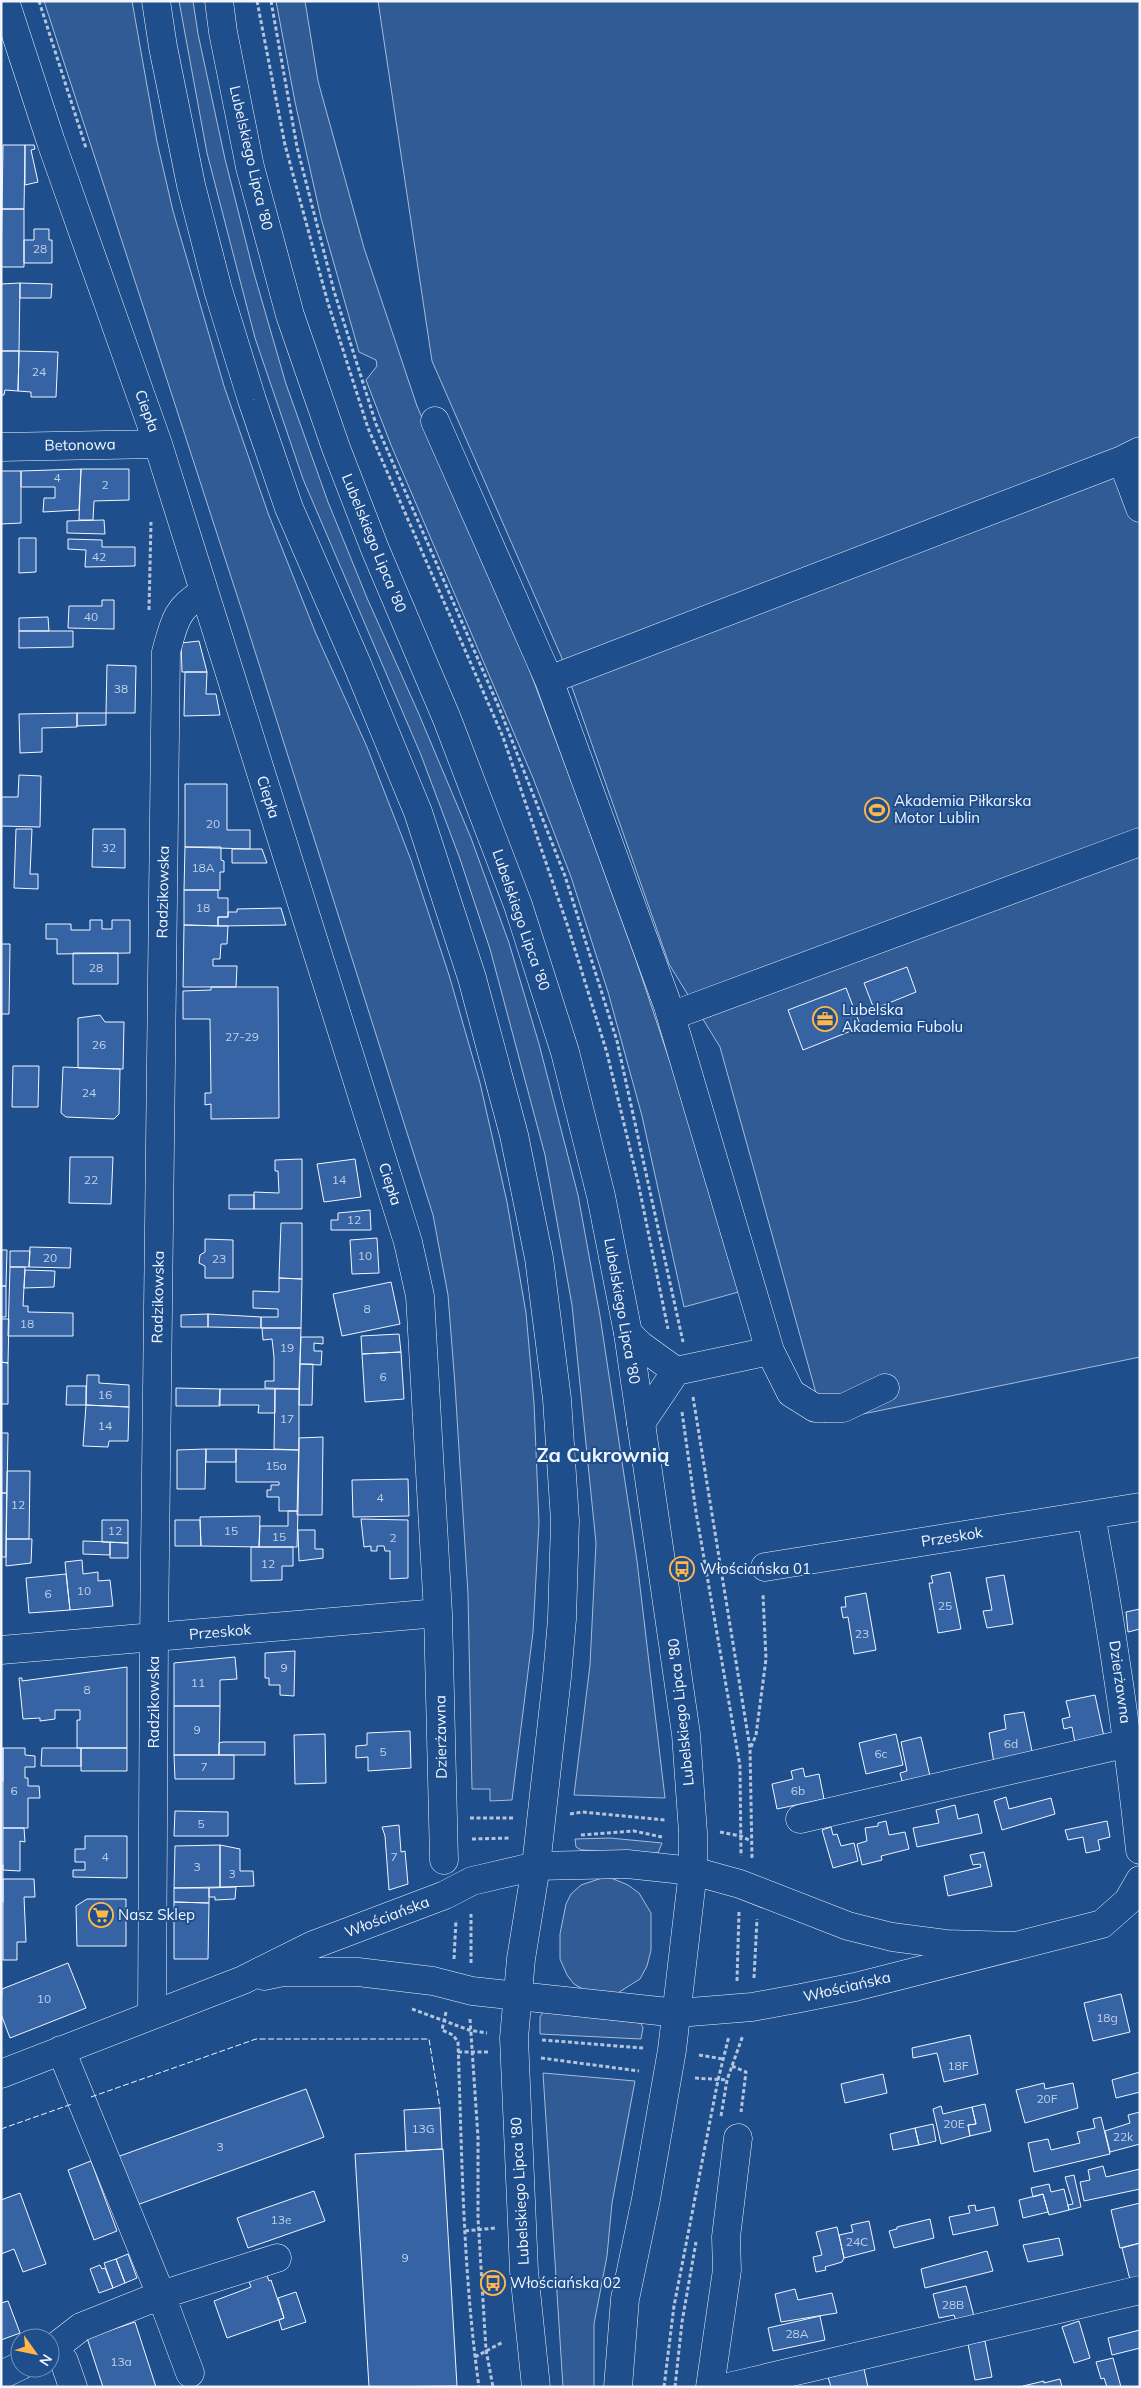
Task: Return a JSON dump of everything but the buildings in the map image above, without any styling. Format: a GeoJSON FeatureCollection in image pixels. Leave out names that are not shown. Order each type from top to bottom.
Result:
{"type":"FeatureCollection","features":[{"type":"Feature","properties":{"kind":"street","name":"Ciepła"},"geometry":{"type":"LineString","coordinates":[[5,1],[51,142],[158,444],[410,1251],[420,1296],[438,1613]]}},
{"type":"Feature","properties":{"kind":"street"},"geometry":{"type":"LineString","coordinates":[[156,1],[163,47],[191,185],[218,290],[249,391],[289,508],[357,664],[418,812],[472,978],[516,1145],[539,1258],[557,1399],[565,1521],[562,1619],[536,1866]]}},
{"type":"Feature","properties":{"kind":"street","name":"Lubelskiego Lipca '80"},"geometry":{"type":"LineString","coordinates":[[219,1],[223,32],[250,167],[290,315],[336,448],[375,549],[447,719],[518,905],[567,1062],[600,1196],[628,1333],[677,1660],[686,1734],[693,1871],[678,2013]]}},
{"type":"Feature","properties":{"kind":"street"},"geometry":{"type":"LineString","coordinates":[[435,421],[549,680],[671,1016],[770,1350],[791,1393],[815,1408],[843,1408],[885,1388]]}},
{"type":"Feature","properties":{"kind":"street","name":"Betonowa"},"geometry":{"type":"LineString","coordinates":[[1,447],[158,444]]}},
{"type":"Feature","properties":{"kind":"street"},"geometry":{"type":"LineString","coordinates":[[549,680],[1131,456],[1140,508]]}},
{"type":"Feature","properties":{"kind":"street","name":"Radzikowska"},"geometry":{"type":"LineString","coordinates":[[152,2015],[154,1637],[166,652],[175,619],[187,602],[203,593]]}},
{"type":"Feature","properties":{"kind":"street"},"geometry":{"type":"LineString","coordinates":[[671,1016],[1140,842]]}},
{"type":"Feature","properties":{"kind":"street"},"geometry":{"type":"LineString","coordinates":[[628,1333],[640,1345],[676,1371]]}},
{"type":"Feature","properties":{"kind":"street"},"geometry":{"type":"LineString","coordinates":[[641,1423],[676,1371],[770,1350]]}},
{"type":"Feature","properties":{"kind":"street","name":"Przeskok"},"geometry":{"type":"LineString","coordinates":[[765,1567],[1140,1507]]}},
{"type":"Feature","properties":{"kind":"street","name":"Dzierżawna"},"geometry":{"type":"LineString","coordinates":[[1091,1515],[1109,1612],[1128,1743],[1140,1850]]}},
{"type":"Feature","properties":{"kind":"street","name":"Przeskok"},"geometry":{"type":"LineString","coordinates":[[1,1650],[438,1613]]}},
{"type":"Feature","properties":{"kind":"street","name":"Dzierżawna"},"geometry":{"type":"LineString","coordinates":[[438,1613],[444,1860]]}},
{"type":"Feature","properties":{"kind":"street"},"geometry":{"type":"LineString","coordinates":[[800,1819],[1128,1743]]}},
{"type":"Feature","properties":{"kind":"street","name":"Włościańska"},"geometry":{"type":"LineString","coordinates":[[1,2074],[243,1980],[313,1946],[445,1895],[465,1885],[536,1866],[627,1864],[693,1871],[740,1884],[848,1926],[892,1937],[946,1944],[1013,1946]]}},
{"type":"Feature","properties":{"kind":"street","name":"Lubelskiego Lipca '80"},"geometry":{"type":"LineString","coordinates":[[536,1866],[517,1996],[514,2046],[524,2271],[536,2387]]}},
{"type":"Feature","properties":{"kind":"street","name":"Włościańska"},"geometry":{"type":"LineString","coordinates":[[243,1980],[283,1972],[332,1971],[395,1976],[517,1996],[678,2013],[752,2007],[855,1987],[1102,1924],[1128,1901],[1140,1880]]}},
{"type":"Feature","properties":{"kind":"street"},"geometry":{"type":"LineString","coordinates":[[618,2387],[625,2299],[646,2199],[678,2013]]}},
{"type":"Feature","properties":{"kind":"street"},"geometry":{"type":"LineString","coordinates":[[61,2050],[161,2295],[190,2373]]}},
{"type":"Feature","properties":{"kind":"street"},"geometry":{"type":"LineString","coordinates":[[710,2387],[727,2270],[726,2237],[738,2138]]}},
{"type":"Feature","properties":{"kind":"street"},"geometry":{"type":"LineString","coordinates":[[60,2344],[81,2327],[161,2295],[277,2258]]}},
{"type":"Feature","properties":{"kind":"street"},"geometry":{"type":"LineString","coordinates":[[728,2387],[1140,2290]]}},
{"type":"Feature","properties":{"kind":"street"},"geometry":{"type":"LineString","coordinates":[[60,2357],[64,2361],[73,2387]]}},
{"type":"Feature","properties":{"kind":"path"},"geometry":{"type":"LineString","coordinates":[[39,1],[88,156]]}},
{"type":"Feature","properties":{"kind":"path"},"geometry":{"type":"LineString","coordinates":[[750,1748],[756,1735],[766,1659],[763,1597]]}},
{"type":"Feature","properties":{"kind":"path"},"geometry":{"type":"LineString","coordinates":[[469,1825],[467,1818],[541,1819],[582,1812],[659,1818],[741,1836],[751,1841]]}},
{"type":"Feature","properties":{"kind":"path"},"geometry":{"type":"LineString","coordinates":[[470,1832],[465,1885],[462,1988],[469,2030],[478,2137],[478,2218],[486,2350],[494,2387]]}},
{"type":"Feature","properties":{"kind":"path"},"geometry":{"type":"LineString","coordinates":[[465,1885],[470,1950],[462,1988],[445,2020],[442,2030],[453,2036],[458,2042],[464,2209],[473,2338],[479,2387]]}},
{"type":"Feature","properties":{"kind":"path"},"geometry":{"type":"LineString","coordinates":[[408,2007],[514,2046],[670,2062],[723,2059]]}},
{"type":"Feature","properties":{"kind":"path"},"geometry":{"type":"LineString","coordinates":[[458,2052],[514,2046],[670,2062],[727,2080]]}},
{"type":"Feature","properties":{"kind":"path"},"geometry":{"type":"LineString","coordinates":[[732,2066],[746,2072],[738,2138]]}},
{"type":"Feature","properties":{"kind":"shaded area"},"geometry":{"type":"Polygon","coordinates":[[[44,1],[132,1],[157,142],[173,211],[224,386],[268,513],[316,634],[367,747],[411,860],[449,975],[480,1083],[507,1202],[526,1313],[534,1403],[539,1523],[533,1632],[512,1800],[490,1801],[490,1789],[472,1789],[468,1594],[455,1385],[448,1295],[433,1215],[246,623],[44,1]]]}},
{"type":"Feature","properties":{"kind":"shaded area"},"geometry":{"type":"Polygon","coordinates":[[[179,1],[193,1],[198,34],[225,159],[253,270],[286,384],[328,502],[367,598],[471,838],[509,943],[539,1044],[578,1195],[600,1316],[637,1561],[665,1798],[574,1795],[590,1665],[596,1543],[572,1305],[545,1155],[490,949],[460,859],[421,755],[303,479],[255,338],[207,153],[179,1]]]}},
{"type":"Feature","properties":{"kind":"shaded area"},"geometry":{"type":"Polygon","coordinates":[[[276,1],[305,1],[318,81],[364,248],[417,406],[514,629],[572,783],[635,957],[746,1290],[684,1307],[642,1116],[608,992],[571,877],[533,778],[391,445],[366,380],[377,366],[376,360],[359,352],[321,218],[295,102],[276,1]]]}},
{"type":"Feature","properties":{"kind":"shaded area","name":"Akademia Piłkarska Motor Lublin"},"geometry":{"type":"Polygon","coordinates":[[[378,1],[1140,1],[1140,1357],[824,1422],[720,1047],[669,964],[561,656],[432,361],[378,1]]]}},
{"type":"Feature","properties":{"kind":"shaded area"},"geometry":{"type":"Polygon","coordinates":[[[610,1838],[662,1843],[658,1853],[581,1850],[576,1847],[575,1839],[610,1838]]]}},
{"type":"Feature","properties":{"kind":"shaded area"},"geometry":{"type":"Polygon","coordinates":[[[602,1878],[611,1878],[628,1885],[639,1893],[651,1913],[651,1950],[647,1966],[640,1979],[616,1994],[588,1992],[574,1984],[567,1975],[560,1959],[560,1934],[566,1904],[571,1894],[581,1885],[602,1878]]]}},
{"type":"Feature","properties":{"kind":"shaded area"},"geometry":{"type":"Polygon","coordinates":[[[543,2012],[641,2023],[643,2028],[641,2039],[540,2034],[540,2017],[543,2012]]]}},
{"type":"Feature","properties":{"kind":"shaded area"},"geometry":{"type":"Polygon","coordinates":[[[543,2073],[635,2081],[612,2203],[607,2256],[594,2324],[594,2387],[563,2387],[543,2073]]]}},
{"type":"Feature","properties":{"kind":"fence"},"geometry":{"type":"LineString","coordinates":[[91,2097],[256,2039],[429,2039],[440,2108]]}},
{"type":"Feature","properties":{"kind":"fence"},"geometry":{"type":"LineString","coordinates":[[1,2129],[72,2104]]}},
{"type":"Feature","properties":{"kind":"place","name":"Akademia Piłkarska Motor Lublin"},"geometry":{"type":"Point","coordinates":[877,810]}},
{"type":"Feature","properties":{"kind":"place","name":"Lubelska Akademia Fubolu"},"geometry":{"type":"Point","coordinates":[825,1019]}},
{"type":"Feature","properties":{"kind":"place","name":"Włościańska 01"},"geometry":{"type":"Point","coordinates":[682,1569]}},
{"type":"Feature","properties":{"kind":"place","name":"Nasz Sklep"},"geometry":{"type":"Point","coordinates":[101,1915]}},
{"type":"Feature","properties":{"kind":"place","name":"Włościańska 02"},"geometry":{"type":"Point","coordinates":[493,2283]}},
{"type":"Feature","properties":{"kind":"district","name":"Za Cukrownią"},"geometry":{"type":"Point","coordinates":[603,1455]}}]}
